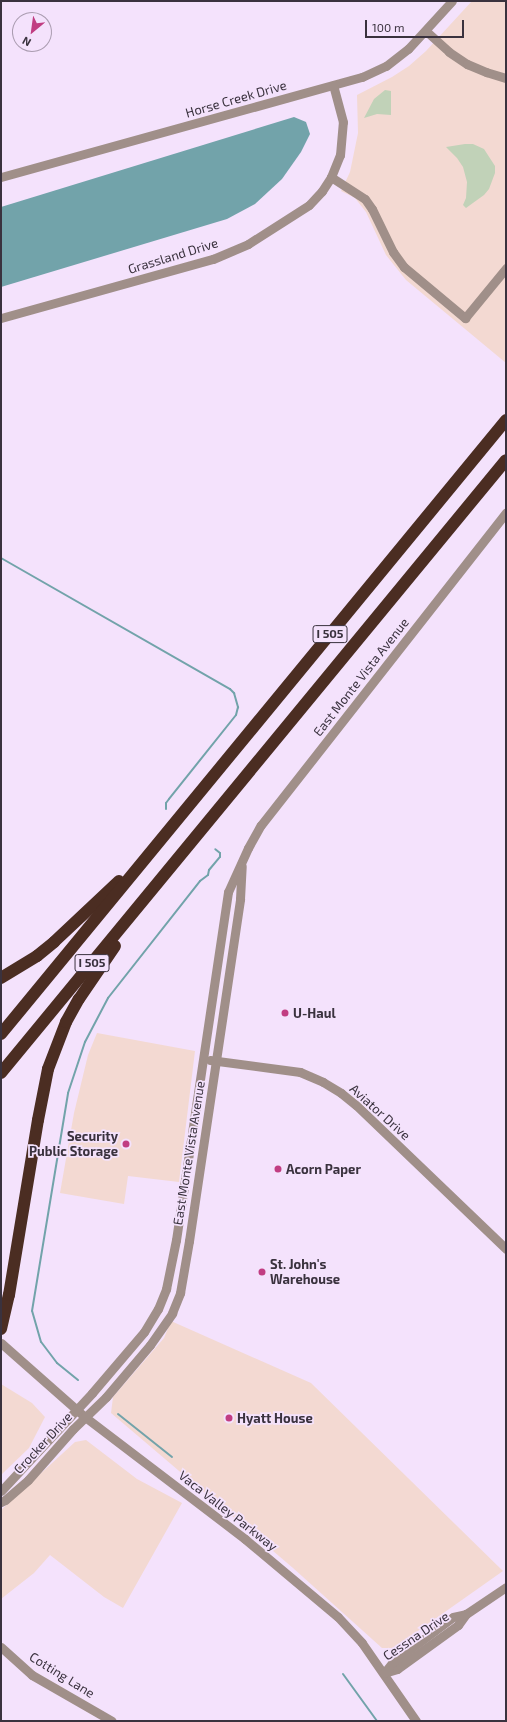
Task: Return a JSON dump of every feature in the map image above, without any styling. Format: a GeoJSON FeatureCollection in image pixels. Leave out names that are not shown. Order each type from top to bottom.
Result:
{"type":"FeatureCollection","features":[{"type":"Feature","properties":{"kind":"highway","name":"I 505"},"geometry":{"type":"LineString","coordinates":[[1,1034],[506,420]]}},
{"type":"Feature","properties":{"kind":"highway","name":"I 505"},"geometry":{"type":"LineString","coordinates":[[1,1073],[506,460]]}},
{"type":"Feature","properties":{"kind":"highway"},"geometry":{"type":"LineString","coordinates":[[1,978],[31,960],[54,942],[154,849]]}},
{"type":"Feature","properties":{"kind":"highway"},"geometry":{"type":"LineString","coordinates":[[1,1329],[9,1295],[43,1095],[56,1046],[66,1022],[91,980],[183,852]]}},
{"type":"Feature","properties":{"kind":"street","name":"Horse Creek Drive"},"geometry":{"type":"LineString","coordinates":[[1,177],[362,77],[386,66],[408,49],[452,1]]}},
{"type":"Feature","properties":{"kind":"street"},"geometry":{"type":"LineString","coordinates":[[426,31],[449,52],[467,64],[506,78]]}},
{"type":"Feature","properties":{"kind":"street","name":"Grassland Drive"},"geometry":{"type":"LineString","coordinates":[[1,318],[213,259],[248,244],[309,205],[322,191],[331,177],[340,155],[342,122],[333,85]]}},
{"type":"Feature","properties":{"kind":"street"},"geometry":{"type":"LineString","coordinates":[[331,177],[365,199],[372,209],[392,252],[404,267],[465,318],[506,268]]}},
{"type":"Feature","properties":{"kind":"street","name":"East Monte Vista Avenue"},"geometry":{"type":"LineString","coordinates":[[76,1409],[144,1332],[158,1310],[166,1289],[176,1240],[228,892],[261,825],[506,513]]}},
{"type":"Feature","properties":{"kind":"street","name":"East Monte Vista Avenue"},"geometry":{"type":"LineString","coordinates":[[85,1417],[111,1391],[150,1345],[166,1323],[180,1293],[240,899],[243,861]]}},
{"type":"Feature","properties":{"kind":"street","name":"Aviator Drive"},"geometry":{"type":"LineString","coordinates":[[203,1059],[300,1072],[323,1082],[341,1093],[361,1109],[506,1249]]}},
{"type":"Feature","properties":{"kind":"street"},"geometry":{"type":"LineString","coordinates":[[166,1323],[161,1318],[161,1313],[170,1292],[176,1271],[178,1247],[176,1240]]}},
{"type":"Feature","properties":{"kind":"street","name":"Vaca Valley Parkway"},"geometry":{"type":"LineString","coordinates":[[1,1343],[85,1417],[239,1535],[338,1618],[362,1643],[416,1721]]}},
{"type":"Feature","properties":{"kind":"street","name":"Crocker Drive"},"geometry":{"type":"LineString","coordinates":[[1,1491],[76,1409]]}},
{"type":"Feature","properties":{"kind":"street","name":"Crocker Drive"},"geometry":{"type":"LineString","coordinates":[[1,1502],[6,1500],[28,1480],[85,1417]]}},
{"type":"Feature","properties":{"kind":"street","name":"Crocker Drive"},"geometry":{"type":"LineString","coordinates":[[1,1496],[10,1486],[11,1480]]}},
{"type":"Feature","properties":{"kind":"street","name":"Cessna Drive"},"geometry":{"type":"LineString","coordinates":[[384,1673],[392,1663],[453,1617],[466,1614],[506,1587]]}},
{"type":"Feature","properties":{"kind":"street","name":"Cotting Lane"},"geometry":{"type":"LineString","coordinates":[[1,1647],[32,1675],[112,1721]]}},
{"type":"Feature","properties":{"kind":"shaded area"},"geometry":{"type":"Polygon","coordinates":[[[472,1],[506,1],[506,363],[406,280],[386,255],[366,212],[355,198],[341,191],[350,172],[358,133],[357,95],[392,77],[409,66],[426,51],[472,1]]]}},
{"type":"Feature","properties":{"kind":"shaded area"},"geometry":{"type":"Polygon","coordinates":[[[385,90],[391,91],[391,115],[377,114],[364,118],[374,99],[385,90]]]}},
{"type":"Feature","properties":{"kind":"shaded area"},"geometry":{"type":"Polygon","coordinates":[[[294,117],[306,122],[310,134],[301,152],[282,179],[255,204],[227,219],[1,287],[1,207],[294,117]]]}},
{"type":"Feature","properties":{"kind":"shaded area"},"geometry":{"type":"Polygon","coordinates":[[[473,144],[484,149],[495,166],[495,173],[489,189],[484,195],[466,208],[463,205],[466,198],[467,182],[463,167],[457,158],[446,147],[473,144]]]}},
{"type":"Feature","properties":{"kind":"shaded area","name":"Security Public Storage"},"geometry":{"type":"Polygon","coordinates":[[[97,1033],[195,1051],[179,1182],[128,1176],[124,1204],[60,1193],[74,1113],[88,1055],[97,1033]]]}},
{"type":"Feature","properties":{"kind":"shaded area"},"geometry":{"type":"Polygon","coordinates":[[[171,1321],[311,1383],[503,1571],[408,1638],[392,1648],[382,1648],[293,1568],[111,1413],[113,1397],[164,1338],[171,1321]]]}},
{"type":"Feature","properties":{"kind":"shaded area"},"geometry":{"type":"Polygon","coordinates":[[[1,1384],[32,1403],[45,1417],[29,1448],[1,1475],[1,1384]]]}},
{"type":"Feature","properties":{"kind":"shaded area"},"geometry":{"type":"Polygon","coordinates":[[[86,1440],[137,1479],[182,1503],[123,1608],[104,1597],[50,1555],[34,1573],[1,1599],[1,1510],[75,1442],[86,1440]]]}},
{"type":"Feature","properties":{"kind":"waterway"},"geometry":{"type":"LineString","coordinates":[[1,558],[230,689],[234,693],[238,707],[236,715],[166,803],[166,809]]}},
{"type":"Feature","properties":{"kind":"waterway"},"geometry":{"type":"LineString","coordinates":[[78,1380],[57,1363],[41,1342],[32,1311],[68,1093],[85,1042],[108,998],[200,881],[208,875],[209,870],[220,857],[220,853],[215,849]]}},
{"type":"Feature","properties":{"kind":"waterway"},"geometry":{"type":"LineString","coordinates":[[118,1414],[172,1457]]}},
{"type":"Feature","properties":{"kind":"waterway"},"geometry":{"type":"LineString","coordinates":[[343,1674],[377,1721]]}},
{"type":"Feature","properties":{"kind":"place","name":"U-Haul"},"geometry":{"type":"Point","coordinates":[285,1013]}},
{"type":"Feature","properties":{"kind":"place","name":"Security Public Storage"},"geometry":{"type":"Point","coordinates":[126,1144]}},
{"type":"Feature","properties":{"kind":"place","name":"Acorn Paper"},"geometry":{"type":"Point","coordinates":[278,1169]}},
{"type":"Feature","properties":{"kind":"place","name":"St. John's Warehouse"},"geometry":{"type":"Point","coordinates":[262,1272]}},
{"type":"Feature","properties":{"kind":"place","name":"Hyatt House"},"geometry":{"type":"Point","coordinates":[229,1418]}}]}
